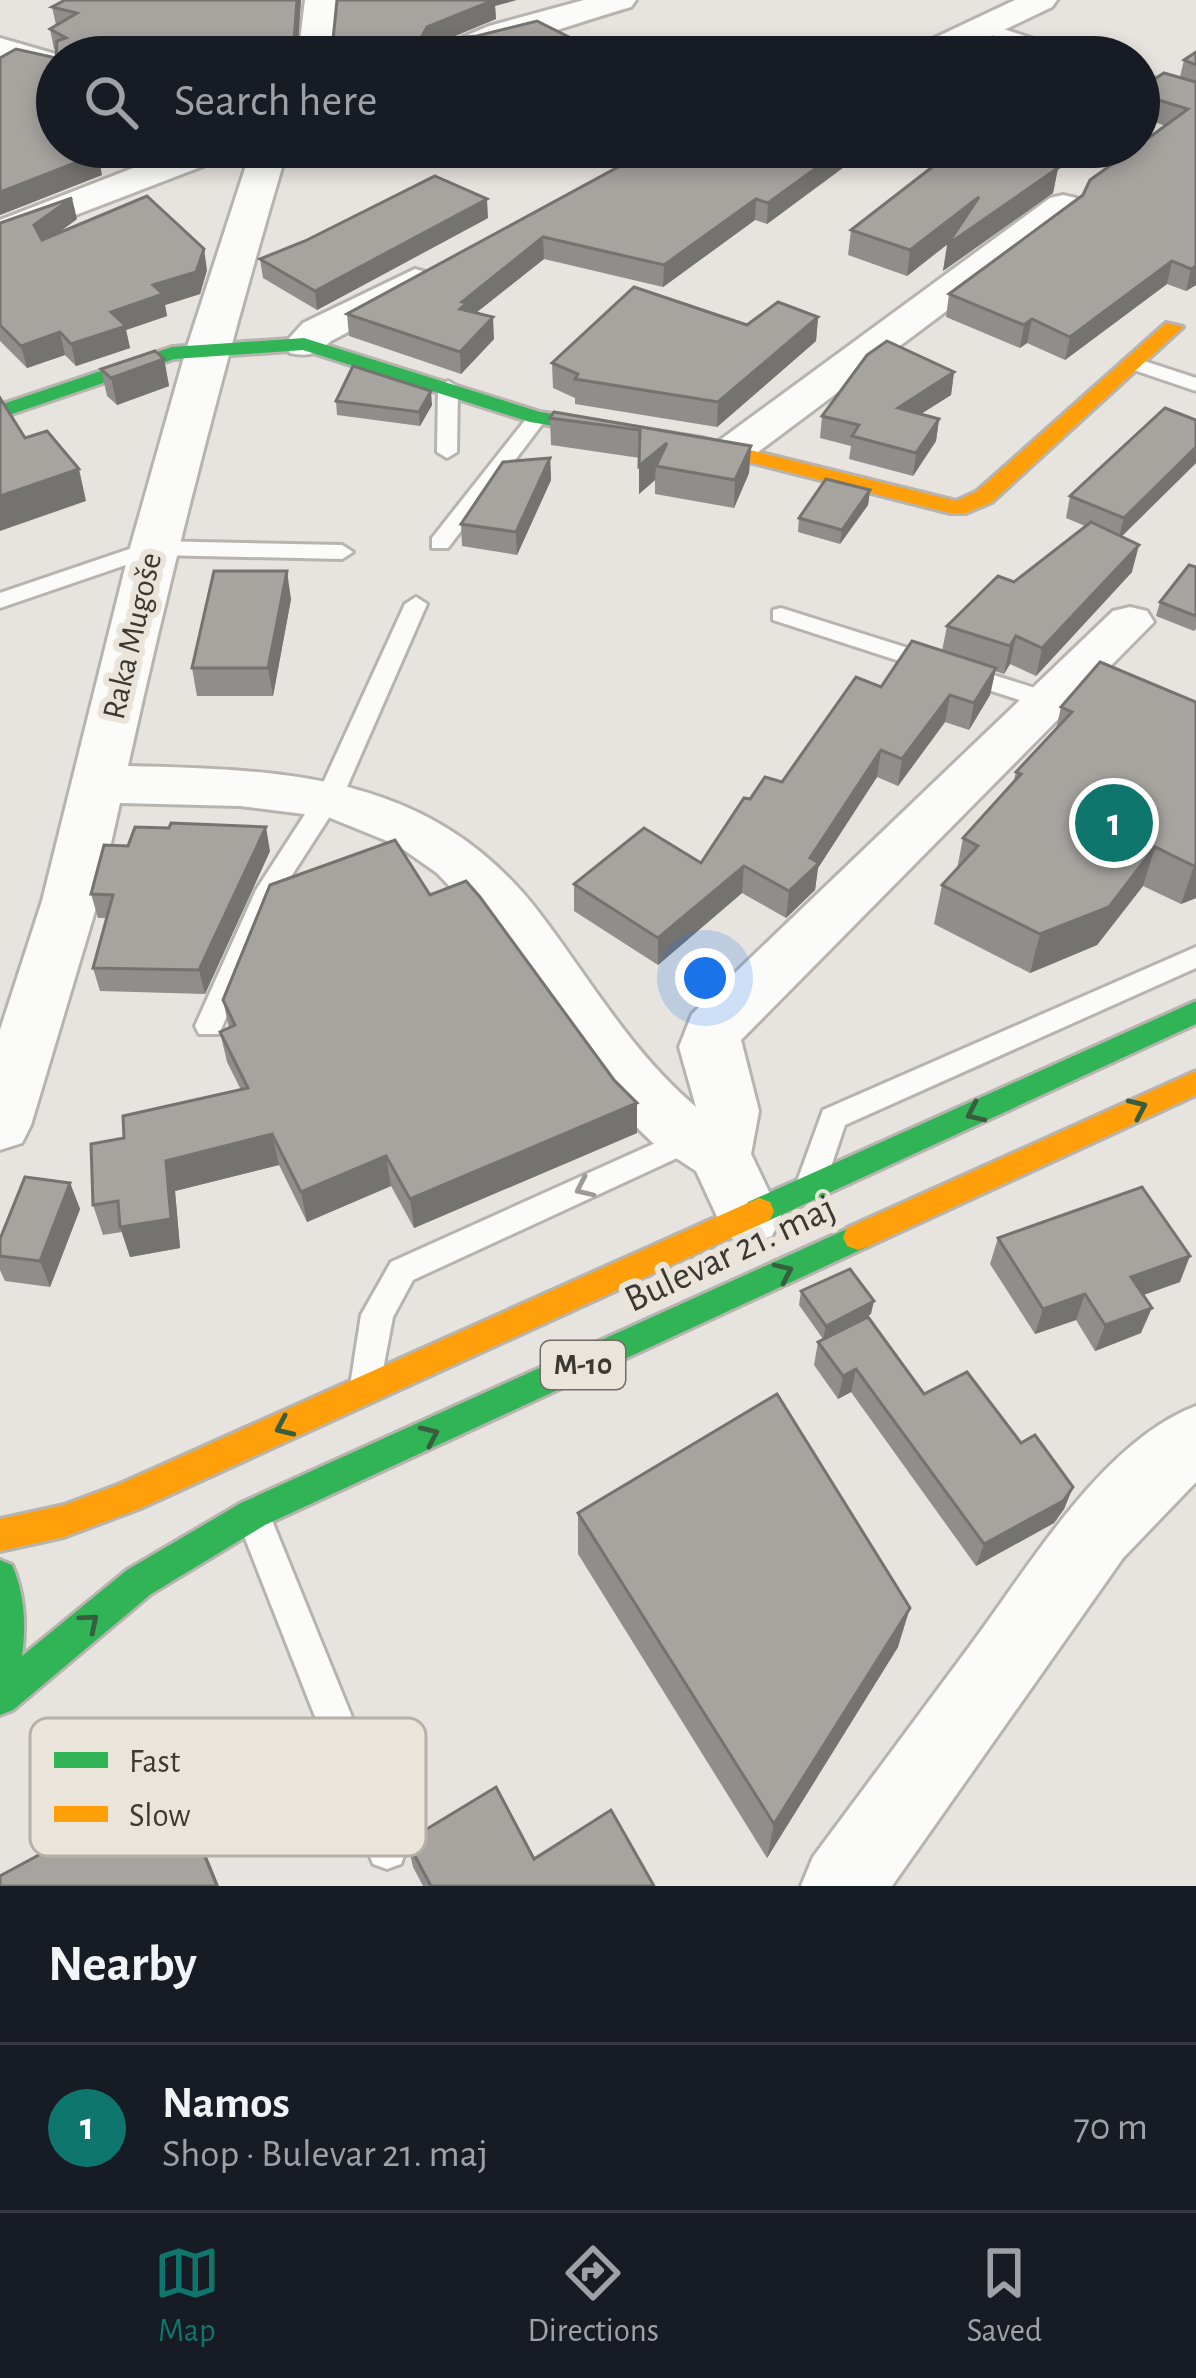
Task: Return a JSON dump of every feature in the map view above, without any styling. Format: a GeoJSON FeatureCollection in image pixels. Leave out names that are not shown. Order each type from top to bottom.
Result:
{"type":"FeatureCollection","features":[{"type":"Feature","properties":{"kind":"main road"},"geometry":{"type":"LineString","coordinates":[[0,412],[159,357],[304,344],[536,418],[735,449],[958,508],[970,506],[1173,327]]}},
{"type":"Feature","properties":{"kind":"main road","name":"Bulevar 21. maj"},"geometry":{"type":"LineString","coordinates":[[0,1535],[99,1510],[1196,1012]]}},
{"type":"Feature","properties":{"kind":"main road","name":"Bulevar 21. maj"},"geometry":{"type":"LineString","coordinates":[[0,1697],[139,1582],[253,1514],[1192,1091]]}},
{"type":"Feature","properties":{"kind":"main road"},"geometry":{"type":"LineString","coordinates":[[0,1577],[9,1613],[7,1658],[0,1678]]}},
{"type":"Feature","properties":{"kind":"street"},"geometry":{"type":"LineString","coordinates":[[317,36],[321,0]]}},
{"type":"Feature","properties":{"kind":"street"},"geometry":{"type":"LineString","coordinates":[[494,36],[620,0]]}},
{"type":"Feature","properties":{"kind":"street"},"geometry":{"type":"LineString","coordinates":[[967,36],[1041,0]]}},
{"type":"Feature","properties":{"kind":"street"},"geometry":{"type":"LineString","coordinates":[[0,48],[36,59]]}},
{"type":"Feature","properties":{"kind":"street"},"geometry":{"type":"LineString","coordinates":[[0,233],[166,168]]}},
{"type":"Feature","properties":{"kind":"street","name":"Raka Mugoše"},"geometry":{"type":"LineString","coordinates":[[0,1125],[70,901],[153,548],[263,168]]}},
{"type":"Feature","properties":{"kind":"street"},"geometry":{"type":"LineString","coordinates":[[0,195],[44,216]]}},
{"type":"Feature","properties":{"kind":"street"},"geometry":{"type":"LineString","coordinates":[[735,449],[1063,206]]}},
{"type":"Feature","properties":{"kind":"street"},"geometry":{"type":"LineString","coordinates":[[304,344],[317,332],[438,268]]}},
{"type":"Feature","properties":{"kind":"street"},"geometry":{"type":"LineString","coordinates":[[706,1146],[728,1112],[709,1047],[713,1030],[1130,622]]}},
{"type":"Feature","properties":{"kind":"street"},"geometry":{"type":"LineString","coordinates":[[99,784],[330,796],[408,825],[459,861],[513,920],[630,1087],[706,1146],[749,1217]]}},
{"type":"Feature","properties":{"kind":"street"},"geometry":{"type":"LineString","coordinates":[[842,1886],[1097,1534],[1152,1474],[1196,1438]]}},
{"type":"Feature","properties":{"kind":"lane"},"geometry":{"type":"LineString","coordinates":[[985,28],[1010,36]]}},
{"type":"Feature","properties":{"kind":"lane"},"geometry":{"type":"LineString","coordinates":[[1160,86],[1196,97]]}},
{"type":"Feature","properties":{"kind":"lane"},"geometry":{"type":"LineString","coordinates":[[1132,363],[1196,385]]}},
{"type":"Feature","properties":{"kind":"lane"},"geometry":{"type":"LineString","coordinates":[[447,452],[448,387]]}},
{"type":"Feature","properties":{"kind":"lane"},"geometry":{"type":"LineString","coordinates":[[440,543],[536,418]]}},
{"type":"Feature","properties":{"kind":"lane"},"geometry":{"type":"LineString","coordinates":[[0,601],[153,548],[342,552]]}},
{"type":"Feature","properties":{"kind":"lane"},"geometry":{"type":"LineString","coordinates":[[209,1026],[269,890],[330,796],[416,604]]}},
{"type":"Feature","properties":{"kind":"lane"},"geometry":{"type":"LineString","coordinates":[[781,615],[1049,701]]}},
{"type":"Feature","properties":{"kind":"lane"},"geometry":{"type":"LineString","coordinates":[[809,1189],[833,1118],[1196,957]]}},
{"type":"Feature","properties":{"kind":"lane"},"geometry":{"type":"LineString","coordinates":[[1145,983],[1167,1025]]}},
{"type":"Feature","properties":{"kind":"lane"},"geometry":{"type":"LineString","coordinates":[[366,1390],[377,1315],[401,1271],[706,1146]]}},
{"type":"Feature","properties":{"kind":"lane"},"geometry":{"type":"LineString","coordinates":[[253,1514],[334,1718]]}},
{"type":"Feature","properties":{"kind":"building"},"geometry":{"type":"Polygon","coordinates":[[[65,0],[297,0],[294,36],[62,36],[50,29],[77,13],[52,7],[65,0]]]}},
{"type":"Feature","properties":{"kind":"building"},"geometry":{"type":"Polygon","coordinates":[[[337,0],[494,0],[427,27],[422,36],[333,36],[337,0]]]}},
{"type":"Feature","properties":{"kind":"building"},"geometry":{"type":"Polygon","coordinates":[[[537,21],[567,36],[477,36],[537,21]]]}},
{"type":"Feature","properties":{"kind":"building"},"geometry":{"type":"Polygon","coordinates":[[[16,49],[36,54],[36,168],[62,168],[0,192],[0,58],[16,49]]]}},
{"type":"Feature","properties":{"kind":"building"},"geometry":{"type":"Polygon","coordinates":[[[1160,76],[1196,82],[1196,266],[1191,269],[1172,261],[1070,337],[1032,319],[1024,325],[949,294],[1083,195],[1090,180],[1107,168],[1160,168],[1160,130],[1188,109],[1160,100],[1160,76]]]}},
{"type":"Feature","properties":{"kind":"building"},"geometry":{"type":"Polygon","coordinates":[[[616,168],[816,168],[768,203],[756,199],[664,265],[543,237],[462,302],[467,303],[460,309],[493,317],[460,352],[347,314],[616,168]]]}},
{"type":"Feature","properties":{"kind":"building"},"geometry":{"type":"Polygon","coordinates":[[[931,168],[1058,168],[947,245],[979,197],[910,250],[851,230],[931,168]]]}},
{"type":"Feature","properties":{"kind":"building"},"geometry":{"type":"Polygon","coordinates":[[[435,176],[487,199],[315,291],[260,259],[305,241],[435,176]]]}},
{"type":"Feature","properties":{"kind":"building"},"geometry":{"type":"Polygon","coordinates":[[[147,196],[204,249],[196,272],[153,285],[163,294],[111,312],[126,326],[71,344],[60,332],[21,346],[0,325],[0,223],[72,198],[34,225],[42,240],[147,196]]]}},
{"type":"Feature","properties":{"kind":"building"},"geometry":{"type":"Polygon","coordinates":[[[634,287],[747,325],[778,302],[818,317],[718,402],[575,379],[578,374],[552,363],[634,287]]]}},
{"type":"Feature","properties":{"kind":"building"},"geometry":{"type":"Polygon","coordinates":[[[887,341],[954,372],[898,408],[939,419],[916,453],[852,436],[859,425],[822,416],[867,355],[887,341]]]}},
{"type":"Feature","properties":{"kind":"building"},"geometry":{"type":"Polygon","coordinates":[[[155,351],[164,359],[111,378],[101,369],[155,351]]]}},
{"type":"Feature","properties":{"kind":"building"},"geometry":{"type":"Polygon","coordinates":[[[353,366],[431,391],[419,412],[336,401],[353,366]]]}},
{"type":"Feature","properties":{"kind":"building"},"geometry":{"type":"Polygon","coordinates":[[[0,398],[25,438],[47,431],[79,469],[0,496],[0,398]]]}},
{"type":"Feature","properties":{"kind":"building"},"geometry":{"type":"Polygon","coordinates":[[[1165,408],[1196,420],[1196,447],[1124,518],[1070,496],[1165,408]]]}},
{"type":"Feature","properties":{"kind":"building"},"geometry":{"type":"Polygon","coordinates":[[[554,412],[751,446],[735,480],[656,466],[667,443],[639,466],[640,430],[550,418],[554,412]]]}},
{"type":"Feature","properties":{"kind":"building"},"geometry":{"type":"Polygon","coordinates":[[[550,458],[516,532],[461,524],[503,462],[550,458]]]}},
{"type":"Feature","properties":{"kind":"building"},"geometry":{"type":"Polygon","coordinates":[[[826,479],[870,490],[842,530],[799,518],[826,479]]]}},
{"type":"Feature","properties":{"kind":"building"},"geometry":{"type":"Polygon","coordinates":[[[1091,522],[1139,545],[1042,648],[1016,636],[1010,646],[947,626],[998,576],[1014,582],[1091,522]]]}},
{"type":"Feature","properties":{"kind":"building"},"geometry":{"type":"Polygon","coordinates":[[[1189,565],[1196,567],[1196,616],[1160,602],[1189,565]]]}},
{"type":"Feature","properties":{"kind":"building"},"geometry":{"type":"Polygon","coordinates":[[[214,571],[287,571],[268,668],[192,668],[214,571]]]}},
{"type":"Feature","properties":{"kind":"building"},"geometry":{"type":"Polygon","coordinates":[[[912,641],[996,668],[974,703],[950,695],[902,759],[881,750],[810,858],[819,863],[789,891],[744,866],[658,938],[574,884],[644,828],[701,863],[744,798],[750,799],[765,777],[782,782],[856,677],[881,687],[912,641]]]}},
{"type":"Feature","properties":{"kind":"building"},"geometry":{"type":"Polygon","coordinates":[[[1100,662],[1196,702],[1196,865],[1155,847],[1109,907],[1040,934],[942,885],[978,846],[963,838],[1072,712],[1061,707],[1100,662]]]}},
{"type":"Feature","properties":{"kind":"building"},"geometry":{"type":"Polygon","coordinates":[[[171,823],[266,827],[199,970],[93,968],[113,895],[91,894],[104,845],[128,846],[135,827],[169,828],[171,823]]]}},
{"type":"Feature","properties":{"kind":"building"},"geometry":{"type":"Polygon","coordinates":[[[395,840],[430,895],[466,881],[614,1080],[637,1103],[410,1199],[386,1156],[301,1192],[272,1134],[166,1161],[171,1219],[120,1227],[118,1201],[93,1205],[91,1144],[124,1138],[123,1116],[248,1088],[220,1032],[235,1025],[223,1000],[270,885],[395,840]]]}},
{"type":"Feature","properties":{"kind":"building"},"geometry":{"type":"Polygon","coordinates":[[[25,1177],[70,1183],[40,1261],[0,1256],[0,1239],[25,1177]]]}},
{"type":"Feature","properties":{"kind":"building"},"geometry":{"type":"Polygon","coordinates":[[[1142,1187],[1190,1256],[1131,1277],[1152,1308],[1105,1325],[1085,1294],[1043,1309],[998,1238],[1142,1187]]]}},
{"type":"Feature","properties":{"kind":"building"},"geometry":{"type":"Polygon","coordinates":[[[850,1269],[874,1301],[826,1326],[801,1291],[850,1269]]]}},
{"type":"Feature","properties":{"kind":"building"},"geometry":{"type":"Polygon","coordinates":[[[868,1317],[924,1394],[967,1372],[1021,1443],[1035,1435],[1073,1487],[1063,1501],[984,1544],[856,1369],[843,1376],[818,1342],[868,1317]]]}},
{"type":"Feature","properties":{"kind":"building"},"geometry":{"type":"Polygon","coordinates":[[[777,1394],[910,1608],[774,1824],[578,1513],[777,1394]]]}},
{"type":"Feature","properties":{"kind":"building"},"geometry":{"type":"Polygon","coordinates":[[[496,1787],[534,1859],[611,1810],[654,1886],[431,1886],[415,1856],[426,1856],[426,1829],[496,1787]]]}},
{"type":"Feature","properties":{"kind":"building"},"geometry":{"type":"Polygon","coordinates":[[[37,1856],[205,1856],[217,1886],[0,1886],[0,1876],[37,1856]]]}},
{"type":"Feature","properties":{"kind":"traffic: fast"},"geometry":{"type":"LineString","coordinates":[[0,412],[172,353],[304,344],[537,418],[701,444]]}},
{"type":"Feature","properties":{"kind":"traffic: fast"},"geometry":{"type":"LineString","coordinates":[[759,1211],[1196,1012]]}},
{"type":"Feature","properties":{"kind":"traffic: fast"},"geometry":{"type":"LineString","coordinates":[[0,1697],[139,1582],[253,1514],[858,1237]]}},
{"type":"Feature","properties":{"kind":"traffic: fast"},"geometry":{"type":"LineString","coordinates":[[0,1577],[8,1628],[0,1678]]}},
{"type":"Feature","properties":{"kind":"traffic: slow"},"geometry":{"type":"LineString","coordinates":[[701,444],[958,508],[984,497],[1173,327]]}},
{"type":"Feature","properties":{"kind":"traffic: slow"},"geometry":{"type":"LineString","coordinates":[[858,1237],[1196,1082]]}},
{"type":"Feature","properties":{"kind":"traffic: slow"},"geometry":{"type":"LineString","coordinates":[[0,1535],[64,1521],[129,1497],[759,1211]]}},
{"type":"Feature","properties":{"kind":"place","name":"Namos"},"geometry":{"type":"Point","coordinates":[1114,823]}}]}
